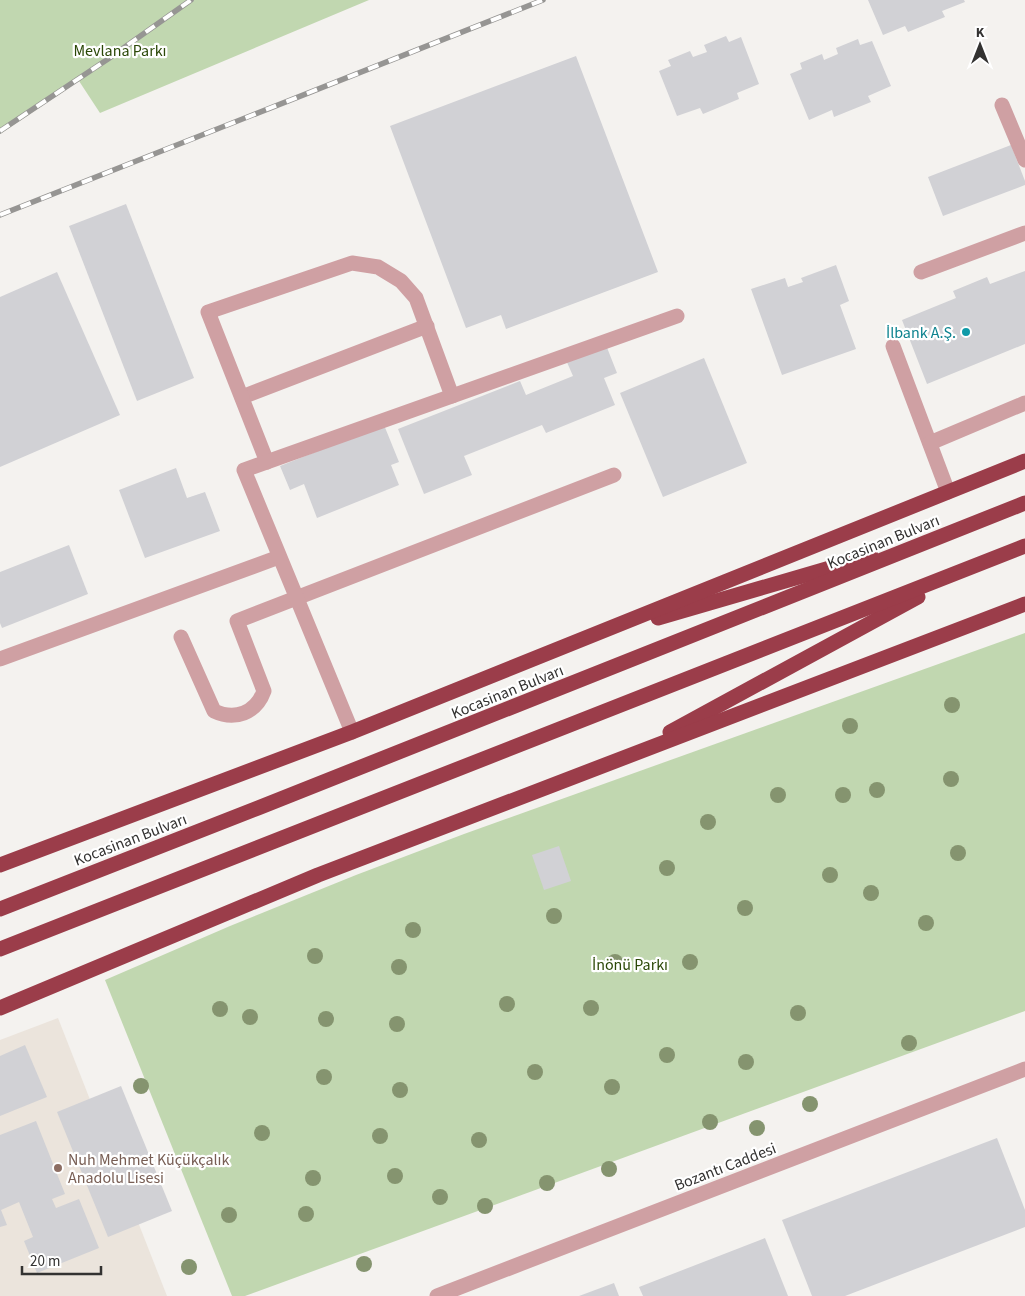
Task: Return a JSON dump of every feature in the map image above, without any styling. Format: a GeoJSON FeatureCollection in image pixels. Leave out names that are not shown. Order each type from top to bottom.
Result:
{"type":"FeatureCollection","features":[{"type":"Feature","properties":{"kind":"highway"},"geometry":{"type":"LineString","coordinates":[[0,865],[352,732],[1025,461]]}},
{"type":"Feature","properties":{"kind":"highway","name":"Kocasinan Bulvarı"},"geometry":{"type":"LineString","coordinates":[[0,908],[277,801],[1025,503]]}},
{"type":"Feature","properties":{"kind":"highway"},"geometry":{"type":"LineString","coordinates":[[574,643],[959,530]]}},
{"type":"Feature","properties":{"kind":"highway"},"geometry":{"type":"LineString","coordinates":[[0,949],[1025,546]]}},
{"type":"Feature","properties":{"kind":"highway"},"geometry":{"type":"LineString","coordinates":[[618,760],[976,566]]}},
{"type":"Feature","properties":{"kind":"highway"},"geometry":{"type":"LineString","coordinates":[[0,1008],[318,875],[1025,604]]}},
{"type":"Feature","properties":{"kind":"street"},"geometry":{"type":"LineString","coordinates":[[1002,105],[1025,160]]}},
{"type":"Feature","properties":{"kind":"street"},"geometry":{"type":"LineString","coordinates":[[921,272],[1025,233]]}},
{"type":"Feature","properties":{"kind":"street"},"geometry":{"type":"LineString","coordinates":[[268,462],[208,312],[352,263],[378,267],[401,281],[416,298],[428,326],[452,396]]}},
{"type":"Feature","properties":{"kind":"street"},"geometry":{"type":"LineString","coordinates":[[352,732],[244,470],[677,316]]}},
{"type":"Feature","properties":{"kind":"street"},"geometry":{"type":"LineString","coordinates":[[242,397],[428,326]]}},
{"type":"Feature","properties":{"kind":"street"},"geometry":{"type":"LineString","coordinates":[[893,346],[948,492]]}},
{"type":"Feature","properties":{"kind":"street"},"geometry":{"type":"LineString","coordinates":[[930,443],[1025,403]]}},
{"type":"Feature","properties":{"kind":"street"},"geometry":{"type":"LineString","coordinates":[[181,637],[214,711],[222,715],[240,715],[256,706],[264,691],[237,620],[614,475]]}},
{"type":"Feature","properties":{"kind":"street"},"geometry":{"type":"LineString","coordinates":[[0,660],[279,557]]}},
{"type":"Feature","properties":{"kind":"street","name":"Bozantı Caddesi"},"geometry":{"type":"LineString","coordinates":[[437,1296],[1025,1069]]}},
{"type":"Feature","properties":{"kind":"shaded area","name":"Nuh Mehmet Küçükçalık Anadolu Lisesi"},"geometry":{"type":"Polygon","coordinates":[[[58,1018],[167,1296],[0,1296],[0,1040],[58,1018]]]}},
{"type":"Feature","properties":{"kind":"green space","name":"Mevlana Parkı"},"geometry":{"type":"Polygon","coordinates":[[[0,0],[369,0],[100,113],[79,81],[0,134],[0,0]]]}},
{"type":"Feature","properties":{"kind":"green space","name":"İnönü Parkı"},"geometry":{"type":"Polygon","coordinates":[[[1025,633],[1025,1011],[245,1296],[232,1296],[105,980],[230,926],[464,834],[1025,633]]]}},
{"type":"Feature","properties":{"kind":"building"},"geometry":{"type":"Polygon","coordinates":[[[868,0],[964,0],[965,2],[942,11],[945,17],[908,32],[905,26],[883,35],[868,0]]]}},
{"type":"Feature","properties":{"kind":"building"},"geometry":{"type":"Polygon","coordinates":[[[726,36],[729,42],[741,37],[759,84],[737,93],[739,99],[703,114],[700,108],[677,116],[659,71],[671,66],[668,60],[690,51],[693,57],[707,52],[704,45],[726,36]]]}},
{"type":"Feature","properties":{"kind":"building"},"geometry":{"type":"Polygon","coordinates":[[[858,39],[860,45],[872,41],[891,86],[868,96],[871,102],[834,117],[832,110],[809,120],[790,74],[802,69],[800,63],[822,54],[824,60],[838,54],[836,48],[858,39]]]}},
{"type":"Feature","properties":{"kind":"building"},"geometry":{"type":"Polygon","coordinates":[[[576,56],[658,272],[506,329],[501,315],[466,328],[390,126],[576,56]]]}},
{"type":"Feature","properties":{"kind":"building"},"geometry":{"type":"Polygon","coordinates":[[[1011,145],[1025,185],[943,216],[928,177],[1011,145]]]}},
{"type":"Feature","properties":{"kind":"building"},"geometry":{"type":"Polygon","coordinates":[[[126,204],[194,378],[137,401],[69,226],[126,204]]]}},
{"type":"Feature","properties":{"kind":"building"},"geometry":{"type":"Polygon","coordinates":[[[836,265],[849,301],[840,305],[856,349],[782,375],[751,289],[785,278],[788,287],[803,282],[801,278],[836,265]]]}},
{"type":"Feature","properties":{"kind":"building","name":"İlbank A.Ş."},"geometry":{"type":"Polygon","coordinates":[[[1025,271],[1025,344],[927,384],[902,320],[956,298],[953,291],[987,277],[990,284],[1025,271]]]}},
{"type":"Feature","properties":{"kind":"building"},"geometry":{"type":"Polygon","coordinates":[[[57,272],[120,415],[0,467],[0,297],[57,272]]]}},
{"type":"Feature","properties":{"kind":"building"},"geometry":{"type":"Polygon","coordinates":[[[606,345],[617,373],[604,378],[615,405],[546,433],[542,425],[464,456],[472,475],[424,494],[398,429],[520,381],[526,395],[573,376],[566,360],[606,345]]]}},
{"type":"Feature","properties":{"kind":"building"},"geometry":{"type":"Polygon","coordinates":[[[704,358],[747,463],[663,497],[620,393],[704,358]]]}},
{"type":"Feature","properties":{"kind":"building"},"geometry":{"type":"Polygon","coordinates":[[[384,425],[399,462],[391,465],[399,485],[317,518],[304,484],[290,490],[280,466],[384,425]]]}},
{"type":"Feature","properties":{"kind":"building"},"geometry":{"type":"Polygon","coordinates":[[[176,468],[187,498],[205,492],[220,531],[145,558],[119,490],[176,468]]]}},
{"type":"Feature","properties":{"kind":"building"},"geometry":{"type":"Polygon","coordinates":[[[69,545],[88,594],[2,628],[0,623],[0,572],[69,545]]]}},
{"type":"Feature","properties":{"kind":"building"},"geometry":{"type":"Polygon","coordinates":[[[559,846],[571,881],[544,890],[532,855],[559,846]]]}},
{"type":"Feature","properties":{"kind":"building"},"geometry":{"type":"Polygon","coordinates":[[[25,1045],[47,1097],[0,1116],[0,1056],[25,1045]]]}},
{"type":"Feature","properties":{"kind":"building"},"geometry":{"type":"Polygon","coordinates":[[[121,1086],[172,1211],[108,1237],[57,1112],[121,1086]]]}},
{"type":"Feature","properties":{"kind":"building"},"geometry":{"type":"Polygon","coordinates":[[[36,1121],[65,1194],[52,1199],[56,1208],[79,1199],[99,1248],[37,1273],[24,1241],[33,1237],[19,1202],[1,1210],[7,1225],[0,1227],[0,1135],[36,1121]]]}},
{"type":"Feature","properties":{"kind":"building"},"geometry":{"type":"Polygon","coordinates":[[[997,1138],[1025,1210],[1025,1227],[845,1296],[812,1296],[782,1220],[997,1138]]]}},
{"type":"Feature","properties":{"kind":"building"},"geometry":{"type":"Polygon","coordinates":[[[765,1238],[788,1296],[643,1296],[639,1287],[765,1238]]]}},
{"type":"Feature","properties":{"kind":"building"},"geometry":{"type":"Polygon","coordinates":[[[614,1283],[619,1296],[579,1296],[614,1283]]]}},
{"type":"Feature","properties":{"kind":"railway"},"geometry":{"type":"LineString","coordinates":[[0,131],[108,59],[191,0]]}},
{"type":"Feature","properties":{"kind":"railway"},"geometry":{"type":"LineString","coordinates":[[0,215],[543,0]]}},
{"type":"Feature","properties":{"kind":"place","name":"İlbank A.Ş."},"geometry":{"type":"Point","coordinates":[966,332]}},
{"type":"Feature","properties":{"kind":"place","name":"Nuh Mehmet Küçükçalık Anadolu Lisesi"},"geometry":{"type":"Point","coordinates":[58,1168]}}]}
